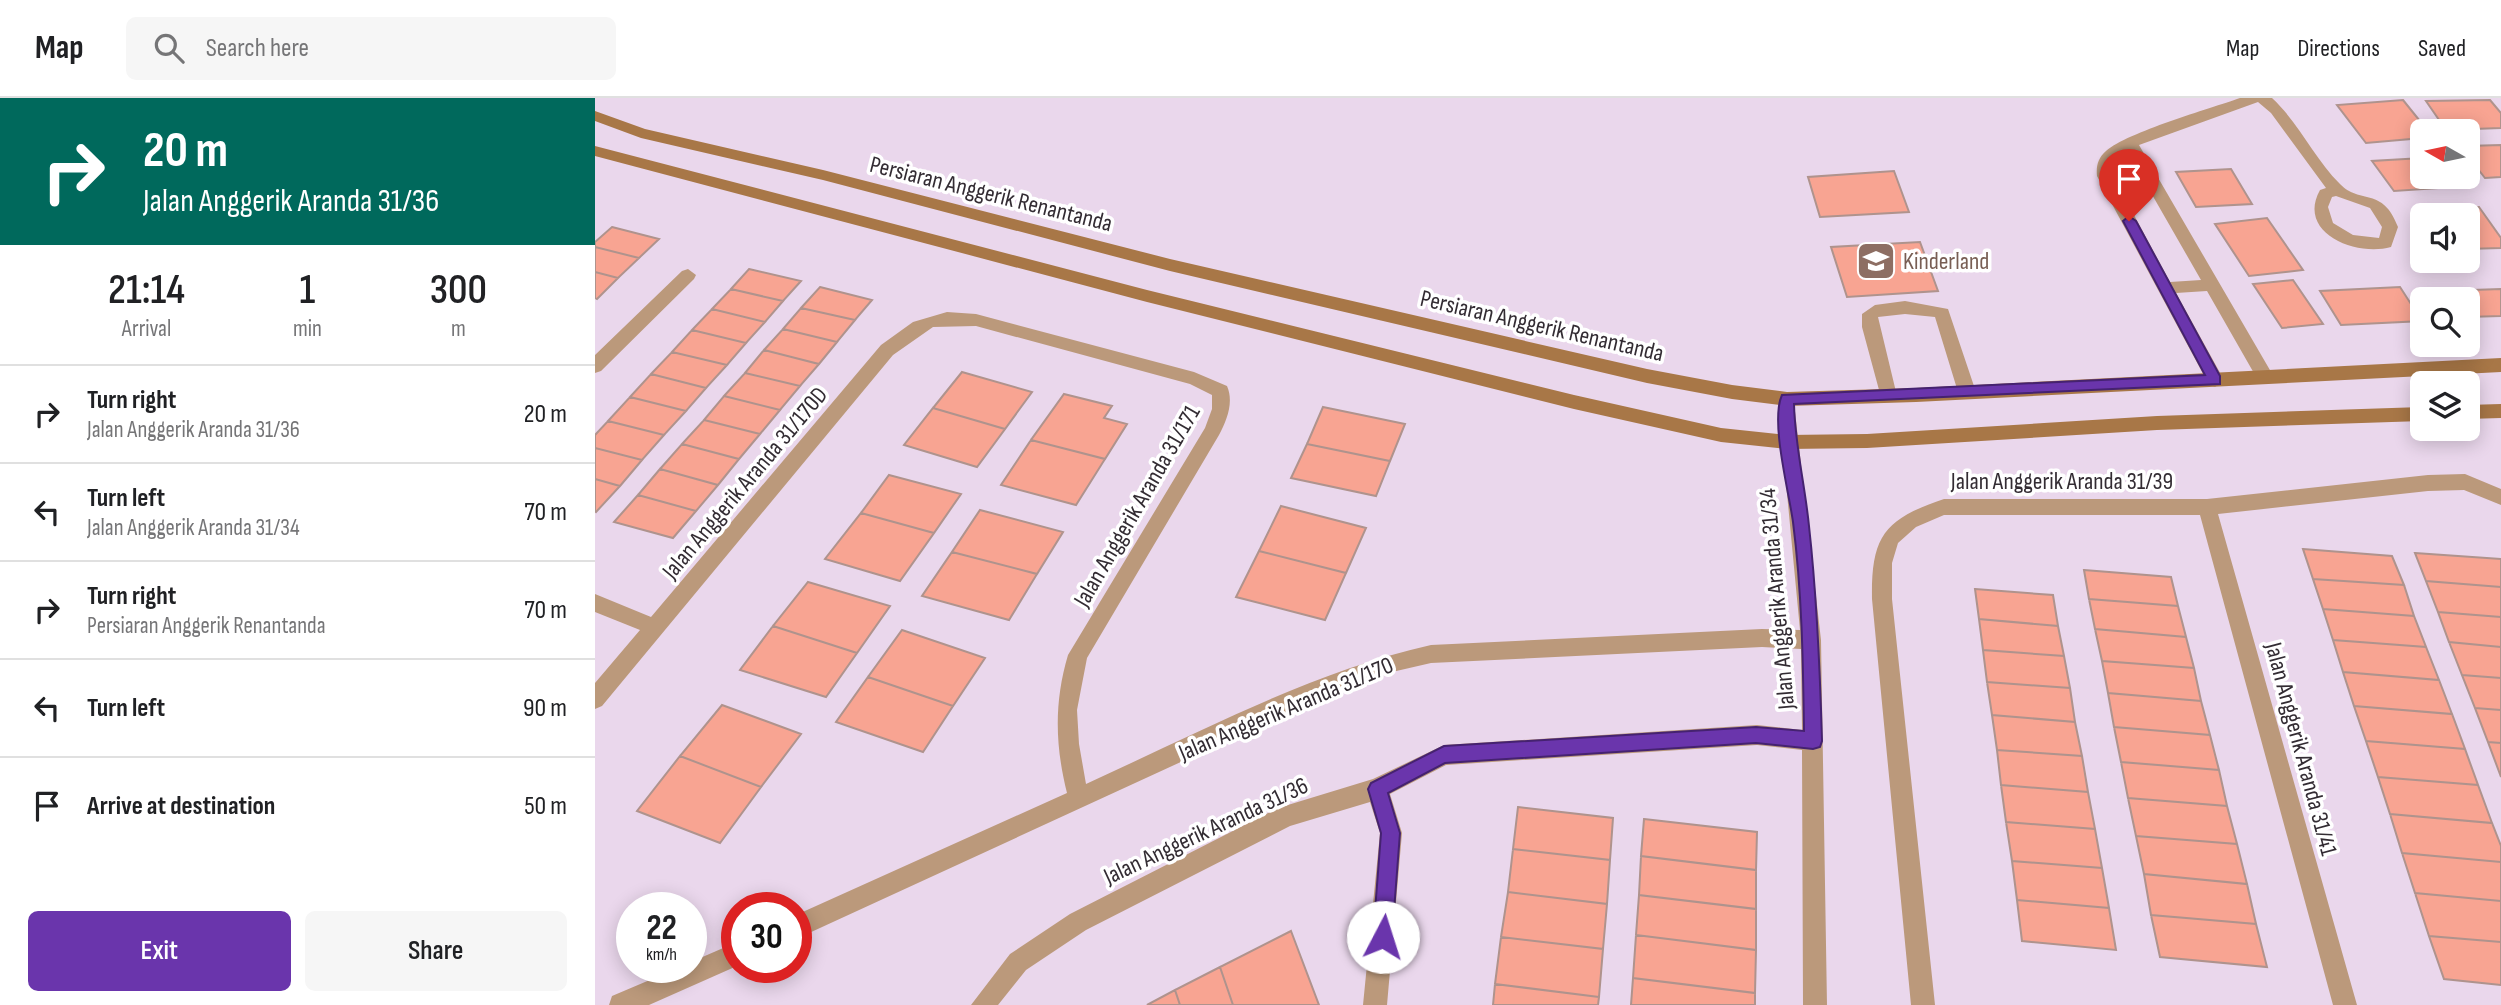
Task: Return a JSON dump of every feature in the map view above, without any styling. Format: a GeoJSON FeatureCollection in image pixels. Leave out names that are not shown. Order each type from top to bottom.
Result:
{"type":"FeatureCollection","features":[{"type":"Feature","properties":{"kind":"main road","name":"Persiaran Anggerik Renantanda"},"geometry":{"type":"LineString","coordinates":[[595,116],[641,133],[823,175],[1170,265],[1647,376],[1732,393],[1787,399],[1888,396],[2501,365]]}},
{"type":"Feature","properties":{"kind":"main road"},"geometry":{"type":"LineString","coordinates":[[595,151],[1121,289],[1561,399],[1721,435],[1787,442],[1867,442],[2157,423],[2410,414]]}},
{"type":"Feature","properties":{"kind":"main road"},"geometry":{"type":"LineString","coordinates":[[2480,412],[2501,411]]}},
{"type":"Feature","properties":{"kind":"street"},"geometry":{"type":"LineString","coordinates":[[2215,380],[2105,176],[2103,165],[2107,156],[2130,143],[2255,98]]}},
{"type":"Feature","properties":{"kind":"street"},"geometry":{"type":"LineString","coordinates":[[2263,98],[2276,110],[2336,190],[2375,204],[2386,216],[2390,227],[2385,243],[2371,246],[2352,243],[2328,226],[2320,216],[2319,204],[2325,194],[2336,190]]}},
{"type":"Feature","properties":{"kind":"street"},"geometry":{"type":"LineString","coordinates":[[2130,143],[2265,377]]}},
{"type":"Feature","properties":{"kind":"street"},"geometry":{"type":"LineString","coordinates":[[595,366],[688,275]]}},
{"type":"Feature","properties":{"kind":"street"},"geometry":{"type":"LineString","coordinates":[[2165,288],[2212,285]]}},
{"type":"Feature","properties":{"kind":"street"},"geometry":{"type":"LineString","coordinates":[[1888,396],[1870,327],[1870,314],[1879,308],[1930,309],[1942,313],[1967,393]]}},
{"type":"Feature","properties":{"kind":"street","name":"Jalan Anggerik Aranda 31/170D"},"geometry":{"type":"LineString","coordinates":[[595,699],[887,350],[920,324],[944,316]]}},
{"type":"Feature","properties":{"kind":"street","name":"Jalan Anggerik Aranda 31/171"},"geometry":{"type":"LineString","coordinates":[[944,316],[976,320],[1194,379],[1221,391],[1221,409],[1213,430],[1078,656],[1068,686],[1066,722],[1068,755],[1079,799]]}},
{"type":"Feature","properties":{"kind":"street","name":"Jalan Anggerik Aranda 31/34"},"geometry":{"type":"LineString","coordinates":[[1787,399],[1787,442],[1801,523],[1811,640],[1811,918],[1815,1005]]}},
{"type":"Feature","properties":{"kind":"street","name":"Jalan Anggerik Aranda 31/39"},"geometry":{"type":"LineString","coordinates":[[1923,1005],[1882,599],[1881,562],[1888,540],[1900,527],[1925,513],[1944,507],[2207,507],[2428,483],[2465,482],[2501,498]]}},
{"type":"Feature","properties":{"kind":"street","name":"Jalan Anggerik Aranda 31/41"},"geometry":{"type":"LineString","coordinates":[[2207,507],[2345,1005]]}},
{"type":"Feature","properties":{"kind":"street"},"geometry":{"type":"LineString","coordinates":[[595,603],[654,628]]}},
{"type":"Feature","properties":{"kind":"street","name":"Jalan Anggerik Aranda 31/170"},"geometry":{"type":"LineString","coordinates":[[812,920],[1302,697],[1378,666],[1431,654],[1762,638],[1811,640]]}},
{"type":"Feature","properties":{"kind":"street","name":"Jalan Anggerik Aranda 31/36"},"geometry":{"type":"LineString","coordinates":[[982,1005],[1018,962],[1078,922],[1286,816],[1377,789],[1444,755],[1756,735],[1813,741]]}},
{"type":"Feature","properties":{"kind":"street"},"geometry":{"type":"LineString","coordinates":[[1375,1005],[1391,833],[1377,789]]}},
{"type":"Feature","properties":{"kind":"street"},"geometry":{"type":"LineString","coordinates":[[621,1005],[721,961]]}},
{"type":"Feature","properties":{"kind":"building"},"geometry":{"type":"Polygon","coordinates":[[[2403,100],[2418,119],[2410,119],[2410,139],[2366,143],[2337,105],[2403,100]]]}},
{"type":"Feature","properties":{"kind":"building"},"geometry":{"type":"Polygon","coordinates":[[[2490,100],[2501,113],[2501,128],[2480,129],[2480,119],[2438,119],[2426,101],[2490,100]]]}},
{"type":"Feature","properties":{"kind":"building"},"geometry":{"type":"Polygon","coordinates":[[[2501,145],[2501,177],[2485,178],[2480,172],[2480,146],[2501,145]]]}},
{"type":"Feature","properties":{"kind":"building"},"geometry":{"type":"Polygon","coordinates":[[[2410,159],[2410,189],[2424,189],[2394,191],[2372,161],[2410,159]]]}},
{"type":"Feature","properties":{"kind":"building"},"geometry":{"type":"Polygon","coordinates":[[[2231,169],[2252,204],[2196,207],[2176,172],[2231,169]]]}},
{"type":"Feature","properties":{"kind":"building"},"geometry":{"type":"Polygon","coordinates":[[[1894,171],[1909,212],[1820,217],[1808,177],[1894,171]]]}},
{"type":"Feature","properties":{"kind":"building"},"geometry":{"type":"Polygon","coordinates":[[[2480,208],[2501,238],[2501,248],[2480,249],[2480,208]]]}},
{"type":"Feature","properties":{"kind":"building"},"geometry":{"type":"Polygon","coordinates":[[[2267,218],[2303,270],[2249,276],[2215,224],[2267,218]]]}},
{"type":"Feature","properties":{"kind":"building"},"geometry":{"type":"Polygon","coordinates":[[[612,227],[659,239],[639,258],[595,247],[595,242],[612,227]]]}},
{"type":"Feature","properties":{"kind":"building"},"geometry":{"type":"Polygon","coordinates":[[[1920,242],[1938,291],[1847,297],[1831,247],[1920,242]]]}},
{"type":"Feature","properties":{"kind":"building"},"geometry":{"type":"Polygon","coordinates":[[[595,247],[639,258],[618,278],[595,272],[595,247]]]}},
{"type":"Feature","properties":{"kind":"building"},"geometry":{"type":"Polygon","coordinates":[[[749,269],[801,281],[783,301],[731,289],[749,269]]]}},
{"type":"Feature","properties":{"kind":"building"},"geometry":{"type":"Polygon","coordinates":[[[595,272],[618,278],[597,299],[595,298],[595,272]]]}},
{"type":"Feature","properties":{"kind":"building"},"geometry":{"type":"Polygon","coordinates":[[[2293,280],[2323,324],[2282,328],[2253,284],[2293,280]]]}},
{"type":"Feature","properties":{"kind":"building"},"geometry":{"type":"Polygon","coordinates":[[[820,287],[872,300],[855,320],[801,308],[820,287]]]}},
{"type":"Feature","properties":{"kind":"building"},"geometry":{"type":"Polygon","coordinates":[[[2400,287],[2410,302],[2410,322],[2341,325],[2320,291],[2400,287]]]}},
{"type":"Feature","properties":{"kind":"building"},"geometry":{"type":"Polygon","coordinates":[[[731,289],[783,301],[765,322],[712,309],[731,289]]]}},
{"type":"Feature","properties":{"kind":"building"},"geometry":{"type":"Polygon","coordinates":[[[2501,289],[2501,316],[2480,317],[2480,290],[2501,289]]]}},
{"type":"Feature","properties":{"kind":"building"},"geometry":{"type":"Polygon","coordinates":[[[801,308],[855,320],[837,342],[783,329],[801,308]]]}},
{"type":"Feature","properties":{"kind":"building"},"geometry":{"type":"Polygon","coordinates":[[[712,309],[765,322],[746,343],[692,330],[712,309]]]}},
{"type":"Feature","properties":{"kind":"building"},"geometry":{"type":"Polygon","coordinates":[[[783,329],[837,342],[819,364],[764,350],[783,329]]]}},
{"type":"Feature","properties":{"kind":"building"},"geometry":{"type":"Polygon","coordinates":[[[692,330],[746,343],[727,365],[672,352],[692,330]]]}},
{"type":"Feature","properties":{"kind":"building"},"geometry":{"type":"Polygon","coordinates":[[[764,350],[819,364],[800,386],[745,373],[764,350]]]}},
{"type":"Feature","properties":{"kind":"building"},"geometry":{"type":"Polygon","coordinates":[[[672,352],[727,365],[706,388],[651,374],[672,352]]]}},
{"type":"Feature","properties":{"kind":"building"},"geometry":{"type":"Polygon","coordinates":[[[962,372],[1032,392],[1005,429],[933,408],[962,372]]]}},
{"type":"Feature","properties":{"kind":"building"},"geometry":{"type":"Polygon","coordinates":[[[745,373],[800,386],[780,410],[724,396],[745,373]]]}},
{"type":"Feature","properties":{"kind":"building"},"geometry":{"type":"Polygon","coordinates":[[[651,374],[706,388],[686,411],[630,397],[651,374]]]}},
{"type":"Feature","properties":{"kind":"building"},"geometry":{"type":"Polygon","coordinates":[[[1064,394],[1112,406],[1104,418],[1127,424],[1105,459],[1031,440],[1064,394]]]}},
{"type":"Feature","properties":{"kind":"building"},"geometry":{"type":"Polygon","coordinates":[[[724,396],[780,410],[760,434],[704,420],[724,396]]]}},
{"type":"Feature","properties":{"kind":"building"},"geometry":{"type":"Polygon","coordinates":[[[630,397],[686,411],[664,435],[608,421],[630,397]]]}},
{"type":"Feature","properties":{"kind":"building"},"geometry":{"type":"Polygon","coordinates":[[[1323,407],[1405,424],[1390,461],[1307,444],[1323,407]]]}},
{"type":"Feature","properties":{"kind":"building"},"geometry":{"type":"Polygon","coordinates":[[[933,408],[1005,429],[977,467],[904,445],[933,408]]]}},
{"type":"Feature","properties":{"kind":"building"},"geometry":{"type":"Polygon","coordinates":[[[704,420],[760,434],[739,459],[682,444],[704,420]]]}},
{"type":"Feature","properties":{"kind":"building"},"geometry":{"type":"Polygon","coordinates":[[[608,421],[664,435],[642,460],[595,448],[595,435],[608,421]]]}},
{"type":"Feature","properties":{"kind":"building"},"geometry":{"type":"Polygon","coordinates":[[[1031,440],[1105,459],[1076,505],[1001,485],[1031,440]]]}},
{"type":"Feature","properties":{"kind":"building"},"geometry":{"type":"Polygon","coordinates":[[[682,444],[739,459],[718,485],[660,469],[682,444]]]}},
{"type":"Feature","properties":{"kind":"building"},"geometry":{"type":"Polygon","coordinates":[[[1307,444],[1390,461],[1376,496],[1291,478],[1307,444]]]}},
{"type":"Feature","properties":{"kind":"building"},"geometry":{"type":"Polygon","coordinates":[[[595,448],[642,460],[620,486],[595,479],[595,448]]]}},
{"type":"Feature","properties":{"kind":"building"},"geometry":{"type":"Polygon","coordinates":[[[660,469],[718,485],[696,511],[638,495],[660,469]]]}},
{"type":"Feature","properties":{"kind":"building"},"geometry":{"type":"Polygon","coordinates":[[[889,475],[961,494],[934,533],[861,513],[889,475]]]}},
{"type":"Feature","properties":{"kind":"building"},"geometry":{"type":"Polygon","coordinates":[[[595,479],[620,486],[596,512],[595,511],[595,479]]]}},
{"type":"Feature","properties":{"kind":"building"},"geometry":{"type":"Polygon","coordinates":[[[638,495],[696,511],[673,538],[614,522],[638,495]]]}},
{"type":"Feature","properties":{"kind":"building"},"geometry":{"type":"Polygon","coordinates":[[[1281,506],[1366,528],[1346,573],[1259,551],[1281,506]]]}},
{"type":"Feature","properties":{"kind":"building"},"geometry":{"type":"Polygon","coordinates":[[[980,510],[1063,532],[1037,574],[952,552],[980,510]]]}},
{"type":"Feature","properties":{"kind":"building"},"geometry":{"type":"Polygon","coordinates":[[[861,513],[934,533],[900,581],[825,559],[861,513]]]}},
{"type":"Feature","properties":{"kind":"building"},"geometry":{"type":"Polygon","coordinates":[[[2303,549],[2392,556],[2404,585],[2313,579],[2303,549]]]}},
{"type":"Feature","properties":{"kind":"building"},"geometry":{"type":"Polygon","coordinates":[[[1259,551],[1346,573],[1325,620],[1236,597],[1259,551]]]}},
{"type":"Feature","properties":{"kind":"building"},"geometry":{"type":"Polygon","coordinates":[[[952,552],[1037,574],[1009,620],[922,596],[952,552]]]}},
{"type":"Feature","properties":{"kind":"building"},"geometry":{"type":"Polygon","coordinates":[[[2415,553],[2501,559],[2501,587],[2426,581],[2415,553]]]}},
{"type":"Feature","properties":{"kind":"building"},"geometry":{"type":"Polygon","coordinates":[[[2084,570],[2171,577],[2178,606],[2089,599],[2084,570]]]}},
{"type":"Feature","properties":{"kind":"building"},"geometry":{"type":"Polygon","coordinates":[[[2313,579],[2404,585],[2414,616],[2323,609],[2313,579]]]}},
{"type":"Feature","properties":{"kind":"building"},"geometry":{"type":"Polygon","coordinates":[[[2426,581],[2501,587],[2501,617],[2438,612],[2426,581]]]}},
{"type":"Feature","properties":{"kind":"building"},"geometry":{"type":"Polygon","coordinates":[[[808,582],[890,606],[857,653],[773,626],[808,582]]]}},
{"type":"Feature","properties":{"kind":"building"},"geometry":{"type":"Polygon","coordinates":[[[1975,589],[2053,595],[2058,626],[1979,619],[1975,589]]]}},
{"type":"Feature","properties":{"kind":"building"},"geometry":{"type":"Polygon","coordinates":[[[2089,599],[2178,606],[2186,637],[2095,629],[2089,599]]]}},
{"type":"Feature","properties":{"kind":"building"},"geometry":{"type":"Polygon","coordinates":[[[2323,609],[2414,616],[2426,647],[2333,640],[2323,609]]]}},
{"type":"Feature","properties":{"kind":"building"},"geometry":{"type":"Polygon","coordinates":[[[2438,612],[2501,617],[2501,647],[2449,642],[2438,612]]]}},
{"type":"Feature","properties":{"kind":"building"},"geometry":{"type":"Polygon","coordinates":[[[1979,619],[2058,626],[2064,656],[1983,650],[1979,619]]]}},
{"type":"Feature","properties":{"kind":"building"},"geometry":{"type":"Polygon","coordinates":[[[773,626],[857,653],[826,697],[740,670],[773,626]]]}},
{"type":"Feature","properties":{"kind":"building"},"geometry":{"type":"Polygon","coordinates":[[[2095,629],[2186,637],[2194,668],[2102,661],[2095,629]]]}},
{"type":"Feature","properties":{"kind":"building"},"geometry":{"type":"Polygon","coordinates":[[[902,630],[985,658],[953,706],[868,677],[902,630]]]}},
{"type":"Feature","properties":{"kind":"building"},"geometry":{"type":"Polygon","coordinates":[[[2333,640],[2426,647],[2439,680],[2343,672],[2333,640]]]}},
{"type":"Feature","properties":{"kind":"building"},"geometry":{"type":"Polygon","coordinates":[[[2449,642],[2501,647],[2501,678],[2462,675],[2449,642]]]}},
{"type":"Feature","properties":{"kind":"building"},"geometry":{"type":"Polygon","coordinates":[[[1983,650],[2064,656],[2070,688],[1987,682],[1983,650]]]}},
{"type":"Feature","properties":{"kind":"building"},"geometry":{"type":"Polygon","coordinates":[[[2102,661],[2194,668],[2201,701],[2108,693],[2102,661]]]}},
{"type":"Feature","properties":{"kind":"building"},"geometry":{"type":"Polygon","coordinates":[[[2343,672],[2439,680],[2452,714],[2354,706],[2343,672]]]}},
{"type":"Feature","properties":{"kind":"building"},"geometry":{"type":"Polygon","coordinates":[[[2462,675],[2501,678],[2501,710],[2475,708],[2462,675]]]}},
{"type":"Feature","properties":{"kind":"building"},"geometry":{"type":"Polygon","coordinates":[[[868,677],[953,706],[923,752],[836,722],[868,677]]]}},
{"type":"Feature","properties":{"kind":"building"},"geometry":{"type":"Polygon","coordinates":[[[1987,682],[2070,688],[2075,722],[1992,715],[1987,682]]]}},
{"type":"Feature","properties":{"kind":"building"},"geometry":{"type":"Polygon","coordinates":[[[2108,693],[2201,701],[2210,735],[2114,727],[2108,693]]]}},
{"type":"Feature","properties":{"kind":"building"},"geometry":{"type":"Polygon","coordinates":[[[722,705],[801,734],[761,787],[680,756],[722,705]]]}},
{"type":"Feature","properties":{"kind":"building"},"geometry":{"type":"Polygon","coordinates":[[[2354,706],[2452,714],[2465,749],[2366,741],[2354,706]]]}},
{"type":"Feature","properties":{"kind":"building"},"geometry":{"type":"Polygon","coordinates":[[[2475,708],[2501,710],[2501,743],[2488,742],[2475,708]]]}},
{"type":"Feature","properties":{"kind":"building"},"geometry":{"type":"Polygon","coordinates":[[[1992,715],[2075,722],[2082,756],[1997,750],[1992,715]]]}},
{"type":"Feature","properties":{"kind":"building"},"geometry":{"type":"Polygon","coordinates":[[[2114,727],[2210,735],[2219,770],[2121,762],[2114,727]]]}},
{"type":"Feature","properties":{"kind":"building"},"geometry":{"type":"Polygon","coordinates":[[[2366,741],[2465,749],[2478,785],[2378,777],[2366,741]]]}},
{"type":"Feature","properties":{"kind":"building"},"geometry":{"type":"Polygon","coordinates":[[[2488,742],[2501,743],[2501,777],[2488,742]]]}},
{"type":"Feature","properties":{"kind":"building"},"geometry":{"type":"Polygon","coordinates":[[[1997,750],[2082,756],[2088,792],[2001,785],[1997,750]]]}},
{"type":"Feature","properties":{"kind":"building"},"geometry":{"type":"Polygon","coordinates":[[[680,756],[761,787],[720,843],[637,811],[680,756]]]}},
{"type":"Feature","properties":{"kind":"building"},"geometry":{"type":"Polygon","coordinates":[[[2121,762],[2219,770],[2227,806],[2128,798],[2121,762]]]}},
{"type":"Feature","properties":{"kind":"building"},"geometry":{"type":"Polygon","coordinates":[[[2378,777],[2478,785],[2492,823],[2390,814],[2378,777]]]}},
{"type":"Feature","properties":{"kind":"building"},"geometry":{"type":"Polygon","coordinates":[[[2001,785],[2088,792],[2095,829],[2006,822],[2001,785]]]}},
{"type":"Feature","properties":{"kind":"building"},"geometry":{"type":"Polygon","coordinates":[[[2128,798],[2227,806],[2237,844],[2136,836],[2128,798]]]}},
{"type":"Feature","properties":{"kind":"building"},"geometry":{"type":"Polygon","coordinates":[[[1518,807],[1613,818],[1610,860],[1513,849],[1518,807]]]}},
{"type":"Feature","properties":{"kind":"building"},"geometry":{"type":"Polygon","coordinates":[[[2390,814],[2492,823],[2501,846],[2501,862],[2402,853],[2390,814]]]}},
{"type":"Feature","properties":{"kind":"building"},"geometry":{"type":"Polygon","coordinates":[[[1644,819],[1757,832],[1756,870],[1641,856],[1644,819]]]}},
{"type":"Feature","properties":{"kind":"building"},"geometry":{"type":"Polygon","coordinates":[[[2006,822],[2095,829],[2102,868],[2012,861],[2006,822]]]}},
{"type":"Feature","properties":{"kind":"building"},"geometry":{"type":"Polygon","coordinates":[[[2136,836],[2237,844],[2247,884],[2144,874],[2136,836]]]}},
{"type":"Feature","properties":{"kind":"building"},"geometry":{"type":"Polygon","coordinates":[[[1513,849],[1610,860],[1607,904],[1508,892],[1513,849]]]}},
{"type":"Feature","properties":{"kind":"building"},"geometry":{"type":"Polygon","coordinates":[[[2402,853],[2501,862],[2501,901],[2415,893],[2402,853]]]}},
{"type":"Feature","properties":{"kind":"building"},"geometry":{"type":"Polygon","coordinates":[[[1641,856],[1756,870],[1756,909],[1639,895],[1641,856]]]}},
{"type":"Feature","properties":{"kind":"building"},"geometry":{"type":"Polygon","coordinates":[[[2012,861],[2102,868],[2109,908],[2017,900],[2012,861]]]}},
{"type":"Feature","properties":{"kind":"building"},"geometry":{"type":"Polygon","coordinates":[[[2144,874],[2247,884],[2256,924],[2151,915],[2144,874]]]}},
{"type":"Feature","properties":{"kind":"building"},"geometry":{"type":"Polygon","coordinates":[[[1508,892],[1607,904],[1603,949],[1501,937],[1508,892]]]}},
{"type":"Feature","properties":{"kind":"building"},"geometry":{"type":"Polygon","coordinates":[[[2415,893],[2501,901],[2501,942],[2429,936],[2415,893]]]}},
{"type":"Feature","properties":{"kind":"building"},"geometry":{"type":"Polygon","coordinates":[[[1639,895],[1756,909],[1756,950],[1636,935],[1639,895]]]}},
{"type":"Feature","properties":{"kind":"building"},"geometry":{"type":"Polygon","coordinates":[[[2017,900],[2109,908],[2116,950],[2022,941],[2017,900]]]}},
{"type":"Feature","properties":{"kind":"building"},"geometry":{"type":"Polygon","coordinates":[[[2151,915],[2256,924],[2267,967],[2160,957],[2151,915]]]}},
{"type":"Feature","properties":{"kind":"building"},"geometry":{"type":"Polygon","coordinates":[[[1291,931],[1319,1005],[1233,1005],[1220,967],[1291,931]]]}},
{"type":"Feature","properties":{"kind":"building"},"geometry":{"type":"Polygon","coordinates":[[[1636,935],[1756,950],[1755,993],[1633,978],[1636,935]]]}},
{"type":"Feature","properties":{"kind":"building"},"geometry":{"type":"Polygon","coordinates":[[[2429,936],[2501,942],[2501,985],[2444,979],[2429,936]]]}},
{"type":"Feature","properties":{"kind":"building"},"geometry":{"type":"Polygon","coordinates":[[[1501,937],[1603,949],[1599,997],[1495,984],[1501,937]]]}},
{"type":"Feature","properties":{"kind":"building"},"geometry":{"type":"Polygon","coordinates":[[[1220,967],[1233,1005],[1180,1005],[1175,990],[1220,967]]]}},
{"type":"Feature","properties":{"kind":"building"},"geometry":{"type":"Polygon","coordinates":[[[1633,978],[1755,993],[1755,1005],[1631,1005],[1633,978]]]}},
{"type":"Feature","properties":{"kind":"building"},"geometry":{"type":"Polygon","coordinates":[[[1495,984],[1599,997],[1598,1005],[1493,1005],[1495,984]]]}},
{"type":"Feature","properties":{"kind":"building"},"geometry":{"type":"Polygon","coordinates":[[[1175,990],[1180,1005],[1147,1005],[1175,990]]]}},
{"type":"Feature","properties":{"kind":"place","name":"Kinderland"},"geometry":{"type":"Point","coordinates":[1876,261]}},
{"type":"Feature","properties":{"kind":"route"},"geometry":{"type":"LineString","coordinates":[[1383,937],[1391,833],[1377,789],[1444,755],[1756,735],[1813,741],[1811,640],[1801,523],[1787,442],[1787,399],[2215,380],[2129,221]]}}]}
